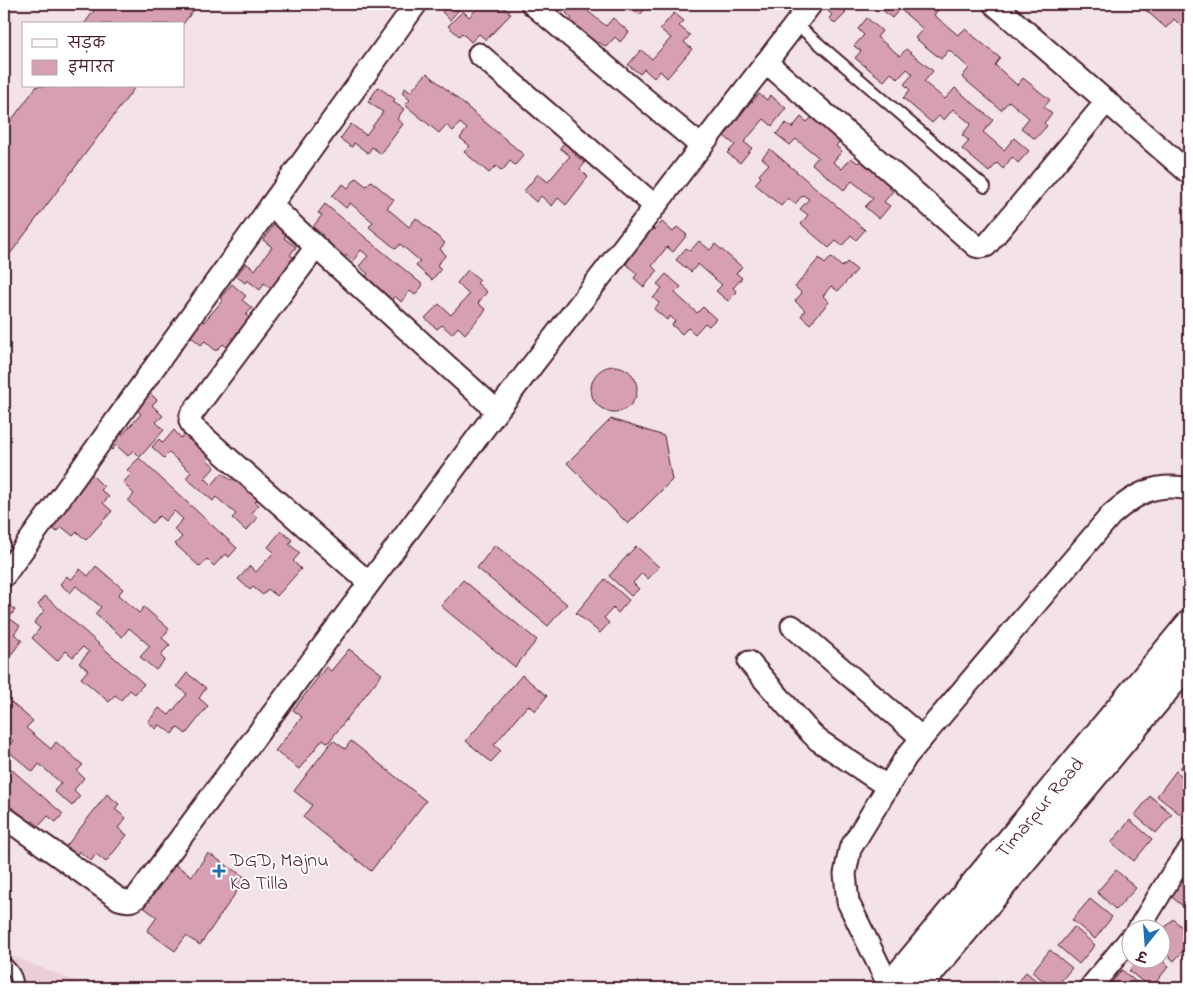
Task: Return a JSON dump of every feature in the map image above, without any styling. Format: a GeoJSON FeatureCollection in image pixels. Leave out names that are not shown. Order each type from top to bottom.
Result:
{"type":"FeatureCollection","features":[{"type":"Feature","properties":{"kind":"street"},"geometry":{"type":"LineString","coordinates":[[4,576],[416,4]]}},
{"type":"Feature","properties":{"kind":"street"},"geometry":{"type":"LineString","coordinates":[[532,4],[701,146]]}},
{"type":"Feature","properties":{"kind":"street"},"geometry":{"type":"LineString","coordinates":[[4,817],[119,899],[131,901],[136,898],[496,411],[811,4]]}},
{"type":"Feature","properties":{"kind":"street"},"geometry":{"type":"LineString","coordinates":[[994,4],[1189,173]]}},
{"type":"Feature","properties":{"kind":"street"},"geometry":{"type":"LineString","coordinates":[[479,54],[655,206]]}},
{"type":"Feature","properties":{"kind":"street"},"geometry":{"type":"LineString","coordinates":[[766,62],[976,246],[980,247],[986,246],[1107,101]]}},
{"type":"Feature","properties":{"kind":"street"},"geometry":{"type":"LineString","coordinates":[[271,205],[496,411]]}},
{"type":"Feature","properties":{"kind":"street"},"geometry":{"type":"LineString","coordinates":[[316,248],[191,415],[190,422],[193,428],[369,583]]}},
{"type":"Feature","properties":{"kind":"street"},"geometry":{"type":"LineString","coordinates":[[889,988],[848,902],[845,874],[850,850],[906,757],[1110,516],[1138,494],[1158,488],[1189,488]]}},
{"type":"Feature","properties":{"kind":"street","name":"Timarpur Road"},"geometry":{"type":"LineString","coordinates":[[889,988],[1189,624]]}},
{"type":"Feature","properties":{"kind":"street"},"geometry":{"type":"LineString","coordinates":[[792,626],[922,738]]}},
{"type":"Feature","properties":{"kind":"street"},"geometry":{"type":"LineString","coordinates":[[750,662],[818,740],[888,787]]}},
{"type":"Feature","properties":{"kind":"street","name":"Timarpur Road"},"geometry":{"type":"LineString","coordinates":[[917,988],[1189,662]]}},
{"type":"Feature","properties":{"kind":"street"},"geometry":{"type":"LineString","coordinates":[[1144,920],[1174,871],[1189,851]]}},
{"type":"Feature","properties":{"kind":"street"},"geometry":{"type":"LineString","coordinates":[[1090,988],[1120,951]]}},
{"type":"Feature","properties":{"kind":"lane"},"geometry":{"type":"LineString","coordinates":[[796,24],[985,187]]}},
{"type":"Feature","properties":{"kind":"lane"},"geometry":{"type":"LineString","coordinates":[[4,962],[10,967],[17,978],[18,988]]}},
{"type":"Feature","properties":{"kind":"shaded area"},"geometry":{"type":"Polygon","coordinates":[[[4,953],[92,988],[4,988],[4,953]]]}},
{"type":"Feature","properties":{"kind":"building"},"geometry":{"type":"Polygon","coordinates":[[[99,4],[198,4],[184,22],[86,22],[99,4]]]}},
{"type":"Feature","properties":{"kind":"building"},"geometry":{"type":"Polygon","coordinates":[[[442,4],[464,4],[450,20],[442,12],[446,7],[442,4]]]}},
{"type":"Feature","properties":{"kind":"building"},"geometry":{"type":"Polygon","coordinates":[[[482,4],[504,4],[502,6],[511,14],[486,40],[479,34],[471,42],[462,33],[459,36],[448,26],[463,11],[469,17],[482,4]]]}},
{"type":"Feature","properties":{"kind":"building"},"geometry":{"type":"Polygon","coordinates":[[[573,4],[590,4],[585,9],[606,26],[613,18],[629,32],[620,42],[615,37],[606,47],[599,42],[593,49],[566,26],[572,19],[566,13],[573,4]]]}},
{"type":"Feature","properties":{"kind":"building"},"geometry":{"type":"Polygon","coordinates":[[[627,4],[644,4],[647,6],[640,15],[627,4]]]}},
{"type":"Feature","properties":{"kind":"building"},"geometry":{"type":"Polygon","coordinates":[[[823,4],[843,4],[840,7],[846,13],[835,24],[829,18],[832,15],[823,4]]]}},
{"type":"Feature","properties":{"kind":"building"},"geometry":{"type":"Polygon","coordinates":[[[881,4],[936,4],[940,7],[934,15],[958,35],[965,29],[1000,58],[995,65],[1017,85],[1023,78],[1050,100],[1044,107],[1052,114],[1044,123],[1047,126],[1035,139],[1021,128],[1029,118],[1009,101],[1001,110],[962,77],[969,68],[949,50],[941,59],[915,38],[923,29],[900,9],[892,18],[879,7],[881,4]]]}},
{"type":"Feature","properties":{"kind":"building"},"geometry":{"type":"Polygon","coordinates":[[[1143,4],[1189,4],[1189,17],[1181,26],[1174,19],[1166,28],[1141,6],[1143,4]]]}},
{"type":"Feature","properties":{"kind":"building"},"geometry":{"type":"Polygon","coordinates":[[[674,13],[684,21],[679,26],[690,35],[684,42],[692,49],[667,78],[660,71],[654,78],[644,69],[640,74],[628,65],[641,50],[652,59],[671,38],[660,29],[674,13]]]}},
{"type":"Feature","properties":{"kind":"building"},"geometry":{"type":"Polygon","coordinates":[[[867,18],[882,31],[877,37],[900,56],[906,49],[933,71],[924,82],[945,99],[955,88],[993,120],[983,132],[1004,150],[1014,138],[1029,151],[1018,163],[1012,157],[1003,169],[997,163],[989,172],[962,149],[969,141],[962,135],[971,124],[953,109],[944,120],[939,116],[932,123],[903,98],[910,90],[904,84],[913,74],[907,69],[898,79],[891,73],[884,81],[855,58],[861,51],[854,46],[864,35],[858,29],[867,18]]]}},
{"type":"Feature","properties":{"kind":"building"},"geometry":{"type":"Polygon","coordinates":[[[427,73],[524,155],[515,165],[510,161],[502,171],[496,166],[489,173],[464,152],[470,146],[460,138],[467,129],[460,123],[453,131],[446,125],[439,133],[405,105],[410,100],[402,93],[405,88],[410,92],[427,73]]]}},
{"type":"Feature","properties":{"kind":"building"},"geometry":{"type":"Polygon","coordinates":[[[378,87],[395,99],[393,102],[404,109],[397,119],[403,124],[381,154],[372,147],[368,153],[354,143],[352,147],[340,139],[351,124],[366,135],[383,112],[368,102],[378,87]]]}},
{"type":"Feature","properties":{"kind":"building"},"geometry":{"type":"Polygon","coordinates":[[[36,88],[134,88],[4,262],[4,130],[36,88]]]}},
{"type":"Feature","properties":{"kind":"building"},"geometry":{"type":"Polygon","coordinates":[[[759,94],[767,100],[770,95],[786,108],[772,126],[764,119],[744,142],[752,148],[740,163],[727,153],[735,145],[724,136],[729,131],[724,126],[747,98],[752,102],[759,94]]]}},
{"type":"Feature","properties":{"kind":"building"},"geometry":{"type":"Polygon","coordinates":[[[814,115],[842,138],[836,146],[842,151],[833,162],[842,169],[851,158],[858,163],[863,157],[893,182],[888,187],[893,191],[884,202],[890,206],[879,219],[865,207],[873,198],[852,181],[844,190],[812,164],[818,157],[796,139],[790,145],[776,134],[786,123],[792,128],[801,117],[807,122],[814,115]]]}},
{"type":"Feature","properties":{"kind":"building"},"geometry":{"type":"Polygon","coordinates":[[[568,138],[581,149],[575,155],[585,163],[580,169],[588,177],[566,205],[558,198],[552,206],[541,196],[536,202],[524,191],[538,174],[548,182],[570,156],[560,148],[568,138]]]}},
{"type":"Feature","properties":{"kind":"building"},"geometry":{"type":"Polygon","coordinates":[[[770,149],[865,230],[856,240],[851,235],[842,246],[836,241],[829,248],[801,224],[808,215],[800,209],[809,199],[803,195],[795,204],[788,198],[781,206],[755,184],[761,177],[759,175],[769,164],[762,158],[770,149]]]}},
{"type":"Feature","properties":{"kind":"building"},"geometry":{"type":"Polygon","coordinates":[[[356,178],[366,186],[371,181],[394,200],[387,208],[409,227],[416,218],[445,243],[440,249],[446,255],[437,265],[441,269],[432,280],[416,266],[420,261],[400,244],[396,249],[369,227],[373,222],[350,203],[346,208],[332,196],[343,184],[348,188],[356,178]]]}},
{"type":"Feature","properties":{"kind":"building"},"geometry":{"type":"Polygon","coordinates":[[[325,204],[423,285],[415,295],[410,291],[401,302],[395,296],[389,303],[362,281],[368,274],[359,266],[368,256],[361,250],[353,261],[346,255],[340,262],[317,242],[323,235],[313,227],[322,215],[318,213],[325,204]]]}},
{"type":"Feature","properties":{"kind":"building"},"geometry":{"type":"Polygon","coordinates":[[[662,222],[673,232],[677,227],[687,235],[673,252],[667,247],[652,266],[657,271],[644,287],[634,278],[637,274],[626,264],[631,257],[625,252],[648,224],[655,230],[662,222]]]}},
{"type":"Feature","properties":{"kind":"building"},"geometry":{"type":"Polygon","coordinates":[[[275,223],[288,232],[284,238],[296,247],[290,255],[297,260],[274,291],[264,283],[260,290],[247,280],[245,283],[236,276],[246,263],[255,270],[272,247],[263,240],[275,223]]]}},
{"type":"Feature","properties":{"kind":"building"},"geometry":{"type":"Polygon","coordinates":[[[699,241],[710,250],[715,244],[742,267],[736,273],[742,278],[733,288],[737,292],[728,301],[716,291],[722,285],[698,264],[691,272],[676,260],[686,248],[690,251],[699,241]]]}},
{"type":"Feature","properties":{"kind":"building"},"geometry":{"type":"Polygon","coordinates":[[[831,257],[842,267],[847,262],[857,270],[838,291],[831,286],[823,296],[829,302],[810,324],[801,316],[805,310],[795,301],[802,293],[795,287],[819,258],[825,264],[831,257]]]}},
{"type":"Feature","properties":{"kind":"building"},"geometry":{"type":"Polygon","coordinates":[[[468,270],[480,280],[477,283],[487,292],[478,303],[486,310],[465,334],[458,327],[452,334],[442,325],[437,329],[425,318],[439,304],[451,315],[469,295],[457,283],[468,270]]]}},
{"type":"Feature","properties":{"kind":"building"},"geometry":{"type":"Polygon","coordinates":[[[666,274],[681,287],[675,293],[697,313],[703,307],[716,319],[709,326],[705,323],[695,334],[688,328],[682,334],[672,325],[675,321],[670,316],[667,320],[654,309],[659,303],[653,298],[662,288],[657,284],[666,274]]]}},
{"type":"Feature","properties":{"kind":"building"},"geometry":{"type":"Polygon","coordinates":[[[232,284],[246,296],[242,300],[252,308],[246,315],[253,321],[243,333],[239,330],[235,335],[238,338],[229,349],[223,344],[216,351],[205,341],[201,345],[189,335],[201,320],[204,322],[223,300],[220,298],[232,284]]]}},
{"type":"Feature","properties":{"kind":"building"},"geometry":{"type":"Polygon","coordinates":[[[609,366],[619,366],[633,376],[637,389],[633,402],[627,408],[619,412],[609,412],[595,402],[591,394],[591,384],[601,370],[609,366]]]}},
{"type":"Feature","properties":{"kind":"building"},"geometry":{"type":"Polygon","coordinates":[[[149,392],[157,400],[152,405],[163,416],[156,422],[164,430],[140,457],[133,450],[128,456],[116,445],[112,450],[103,442],[115,429],[122,435],[141,414],[134,408],[149,392]]]}},
{"type":"Feature","properties":{"kind":"building"},"geometry":{"type":"Polygon","coordinates":[[[611,419],[664,436],[672,480],[628,524],[567,463],[611,419]]]}},
{"type":"Feature","properties":{"kind":"building"},"geometry":{"type":"Polygon","coordinates":[[[174,430],[181,438],[187,431],[213,453],[207,460],[215,467],[205,478],[212,485],[222,473],[231,480],[236,475],[261,496],[255,502],[259,505],[252,513],[258,518],[246,531],[232,518],[236,514],[216,497],[213,501],[186,478],[191,472],[169,453],[164,458],[152,447],[159,439],[163,443],[174,430]]]}},
{"type":"Feature","properties":{"kind":"building"},"geometry":{"type":"Polygon","coordinates":[[[139,458],[237,548],[229,557],[225,554],[214,566],[207,559],[200,567],[175,544],[182,537],[174,529],[183,519],[174,511],[165,521],[159,516],[152,523],[128,501],[134,494],[123,483],[131,474],[127,470],[139,458]]]}},
{"type":"Feature","properties":{"kind":"building"},"geometry":{"type":"Polygon","coordinates":[[[90,473],[104,487],[101,490],[109,497],[103,503],[112,511],[86,540],[77,532],[73,536],[62,527],[57,532],[46,522],[90,473]]]}},
{"type":"Feature","properties":{"kind":"building"},"geometry":{"type":"Polygon","coordinates":[[[281,531],[292,540],[289,544],[300,553],[293,561],[301,569],[277,596],[268,589],[263,595],[253,587],[250,590],[238,579],[250,566],[256,572],[274,552],[268,547],[281,531]]]}},
{"type":"Feature","properties":{"kind":"building"},"geometry":{"type":"Polygon","coordinates":[[[495,545],[567,604],[548,626],[477,568],[495,545]]]}},
{"type":"Feature","properties":{"kind":"building"},"geometry":{"type":"Polygon","coordinates":[[[636,546],[659,567],[648,579],[642,573],[633,583],[639,589],[631,596],[609,576],[636,546]]]}},
{"type":"Feature","properties":{"kind":"building"},"geometry":{"type":"Polygon","coordinates":[[[96,566],[123,589],[118,595],[139,613],[144,607],[169,629],[162,638],[170,645],[160,655],[165,660],[156,670],[140,657],[150,646],[129,628],[122,637],[95,614],[101,607],[76,586],[70,593],[60,584],[67,576],[71,580],[80,569],[88,576],[96,566]]]}},
{"type":"Feature","properties":{"kind":"building"},"geometry":{"type":"Polygon","coordinates":[[[605,579],[629,600],[618,613],[613,608],[604,618],[609,623],[600,633],[576,613],[605,579]]]}},
{"type":"Feature","properties":{"kind":"building"},"geometry":{"type":"Polygon","coordinates":[[[463,580],[537,640],[515,667],[441,606],[463,580]]]}},
{"type":"Feature","properties":{"kind":"building"},"geometry":{"type":"Polygon","coordinates":[[[45,596],[144,684],[135,694],[130,690],[121,700],[115,695],[109,702],[81,678],[88,670],[79,663],[89,652],[83,647],[73,657],[66,651],[57,661],[32,638],[40,628],[34,623],[44,611],[38,605],[45,596]]]}},
{"type":"Feature","properties":{"kind":"building"},"geometry":{"type":"Polygon","coordinates":[[[4,602],[15,610],[9,618],[20,626],[14,634],[22,640],[4,664],[4,602]]]}},
{"type":"Feature","properties":{"kind":"building"},"geometry":{"type":"Polygon","coordinates":[[[349,649],[382,674],[328,743],[323,739],[299,769],[275,751],[302,717],[293,710],[326,667],[331,671],[349,649]]]}},
{"type":"Feature","properties":{"kind":"building"},"geometry":{"type":"Polygon","coordinates":[[[187,673],[206,688],[199,698],[208,706],[186,734],[177,727],[172,734],[159,724],[156,729],[148,722],[159,708],[169,715],[187,694],[177,686],[187,673]]]}},
{"type":"Feature","properties":{"kind":"building"},"geometry":{"type":"Polygon","coordinates":[[[522,675],[547,696],[535,711],[528,705],[494,745],[501,751],[491,762],[466,741],[522,675]]]}},
{"type":"Feature","properties":{"kind":"building"},"geometry":{"type":"Polygon","coordinates":[[[7,699],[33,721],[26,728],[51,749],[56,742],[83,765],[77,771],[84,778],[74,790],[80,796],[72,806],[54,791],[61,783],[39,764],[33,772],[6,749],[13,741],[4,733],[4,704],[7,699]]]}},
{"type":"Feature","properties":{"kind":"building"},"geometry":{"type":"Polygon","coordinates":[[[333,740],[345,749],[351,741],[426,801],[371,871],[303,817],[312,805],[294,791],[333,740]]]}},
{"type":"Feature","properties":{"kind":"building"},"geometry":{"type":"Polygon","coordinates":[[[1189,757],[1189,775],[1180,768],[1189,757]]]}},
{"type":"Feature","properties":{"kind":"building"},"geometry":{"type":"Polygon","coordinates":[[[4,763],[63,814],[56,822],[48,816],[39,826],[33,821],[27,829],[4,809],[4,784],[6,782],[4,781],[4,763]]]}},
{"type":"Feature","properties":{"kind":"building"},"geometry":{"type":"Polygon","coordinates":[[[1176,771],[1189,782],[1189,802],[1180,814],[1157,796],[1176,771]]]}},
{"type":"Feature","properties":{"kind":"building"},"geometry":{"type":"Polygon","coordinates":[[[107,794],[119,804],[115,809],[126,818],[118,828],[127,835],[106,862],[96,854],[91,861],[79,851],[75,857],[64,849],[107,794]]]}},
{"type":"Feature","properties":{"kind":"building"},"geometry":{"type":"Polygon","coordinates":[[[1150,796],[1172,814],[1156,833],[1135,815],[1150,796]]]}},
{"type":"Feature","properties":{"kind":"building"},"geometry":{"type":"Polygon","coordinates":[[[1130,820],[1152,839],[1134,861],[1111,843],[1130,820]]]}},
{"type":"Feature","properties":{"kind":"building"},"geometry":{"type":"Polygon","coordinates":[[[208,853],[246,878],[200,945],[186,936],[175,951],[147,931],[157,917],[140,905],[171,862],[192,876],[208,853]]]}},
{"type":"Feature","properties":{"kind":"building"},"geometry":{"type":"Polygon","coordinates":[[[1187,869],[1189,871],[1189,911],[1168,894],[1187,869]]]}},
{"type":"Feature","properties":{"kind":"building"},"geometry":{"type":"Polygon","coordinates":[[[1116,870],[1136,888],[1116,910],[1097,892],[1116,870]]]}},
{"type":"Feature","properties":{"kind":"building"},"geometry":{"type":"Polygon","coordinates":[[[1090,899],[1112,917],[1095,939],[1072,920],[1090,899]]]}},
{"type":"Feature","properties":{"kind":"building"},"geometry":{"type":"Polygon","coordinates":[[[1173,919],[1189,934],[1189,944],[1174,961],[1170,957],[1170,922],[1173,919]]]}},
{"type":"Feature","properties":{"kind":"building"},"geometry":{"type":"Polygon","coordinates":[[[1074,927],[1095,945],[1079,964],[1058,946],[1074,927]]]}},
{"type":"Feature","properties":{"kind":"building"},"geometry":{"type":"Polygon","coordinates":[[[1050,950],[1072,968],[1055,988],[1032,972],[1050,950]]]}},
{"type":"Feature","properties":{"kind":"building"},"geometry":{"type":"Polygon","coordinates":[[[1122,970],[1143,988],[1107,988],[1122,970]]]}},
{"type":"Feature","properties":{"kind":"building"},"geometry":{"type":"Polygon","coordinates":[[[1130,970],[1166,970],[1151,988],[1130,970]]]}},
{"type":"Feature","properties":{"kind":"building"},"geometry":{"type":"Polygon","coordinates":[[[1026,972],[1045,988],[1012,988],[1026,972]]]}},
{"type":"Feature","properties":{"kind":"place","name":"DGD, Majnu Ka Tilla"},"geometry":{"type":"Point","coordinates":[219,871]}}]}
